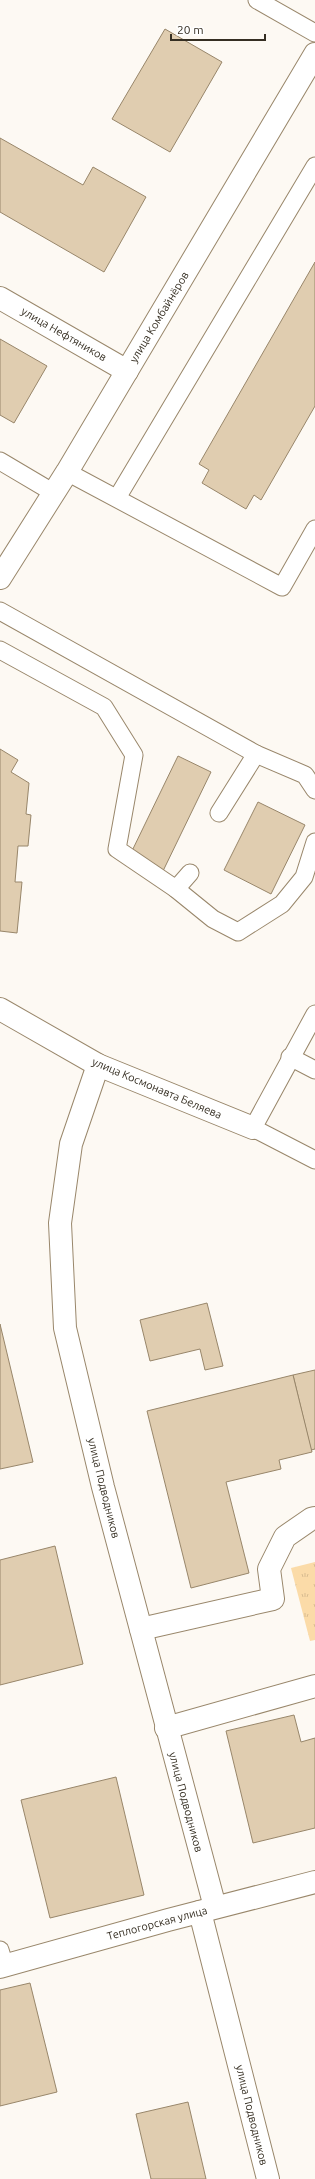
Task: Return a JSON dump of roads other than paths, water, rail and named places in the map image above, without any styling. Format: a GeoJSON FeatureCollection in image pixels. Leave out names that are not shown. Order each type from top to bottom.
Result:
{"type":"FeatureCollection","features":[{"type":"Feature","properties":{"kind":"street","name":"улица Комбайнёров"},"geometry":{"type":"LineString","coordinates":[[0,578],[67,472],[315,54]]}},
{"type":"Feature","properties":{"kind":"street","name":"улица Нефтяников"},"geometry":{"type":"LineString","coordinates":[[0,298],[127,371]]}},
{"type":"Feature","properties":{"kind":"street","name":"улица Космонавта Беляева"},"geometry":{"type":"LineString","coordinates":[[0,1009],[98,1065],[253,1128]]}},
{"type":"Feature","properties":{"kind":"street","name":"улица Подводников"},"geometry":{"type":"LineString","coordinates":[[98,1065],[71,1144],[60,1223],[65,1328],[103,1487],[166,1728],[268,2179]]}},
{"type":"Feature","properties":{"kind":"street"},"geometry":{"type":"LineString","coordinates":[[140,1629],[273,1600],[269,1569],[285,1537],[311,1519],[315,1518]]}},
{"type":"Feature","properties":{"kind":"street"},"geometry":{"type":"LineString","coordinates":[[166,1728],[315,1686]]}},
{"type":"Feature","properties":{"kind":"street","name":"Теплогорская улица"},"geometry":{"type":"LineString","coordinates":[[2,1961],[315,1882]]}},
{"type":"Feature","properties":{"kind":"lane"},"geometry":{"type":"LineString","coordinates":[[256,0],[315,34]]}},
{"type":"Feature","properties":{"kind":"lane"},"geometry":{"type":"LineString","coordinates":[[117,498],[315,166]]}},
{"type":"Feature","properties":{"kind":"lane"},"geometry":{"type":"LineString","coordinates":[[0,461],[54,493]]}},
{"type":"Feature","properties":{"kind":"lane"},"geometry":{"type":"LineString","coordinates":[[67,472],[282,587],[315,529]]}},
{"type":"Feature","properties":{"kind":"lane"},"geometry":{"type":"LineString","coordinates":[[0,611],[256,754],[305,775],[315,790]]}},
{"type":"Feature","properties":{"kind":"lane"},"geometry":{"type":"LineString","coordinates":[[0,650],[104,707],[134,756],[117,849],[176,889],[213,919],[238,932],[282,904],[304,877],[315,842]]}},
{"type":"Feature","properties":{"kind":"lane"},"geometry":{"type":"LineString","coordinates":[[219,813],[256,754]]}},
{"type":"Feature","properties":{"kind":"lane"},"geometry":{"type":"LineString","coordinates":[[176,889],[190,873]]}},
{"type":"Feature","properties":{"kind":"lane"},"geometry":{"type":"LineString","coordinates":[[315,1014],[290,1057],[253,1128],[315,1160]]}},
{"type":"Feature","properties":{"kind":"lane"},"geometry":{"type":"LineString","coordinates":[[290,1057],[315,1070]]}}]}
